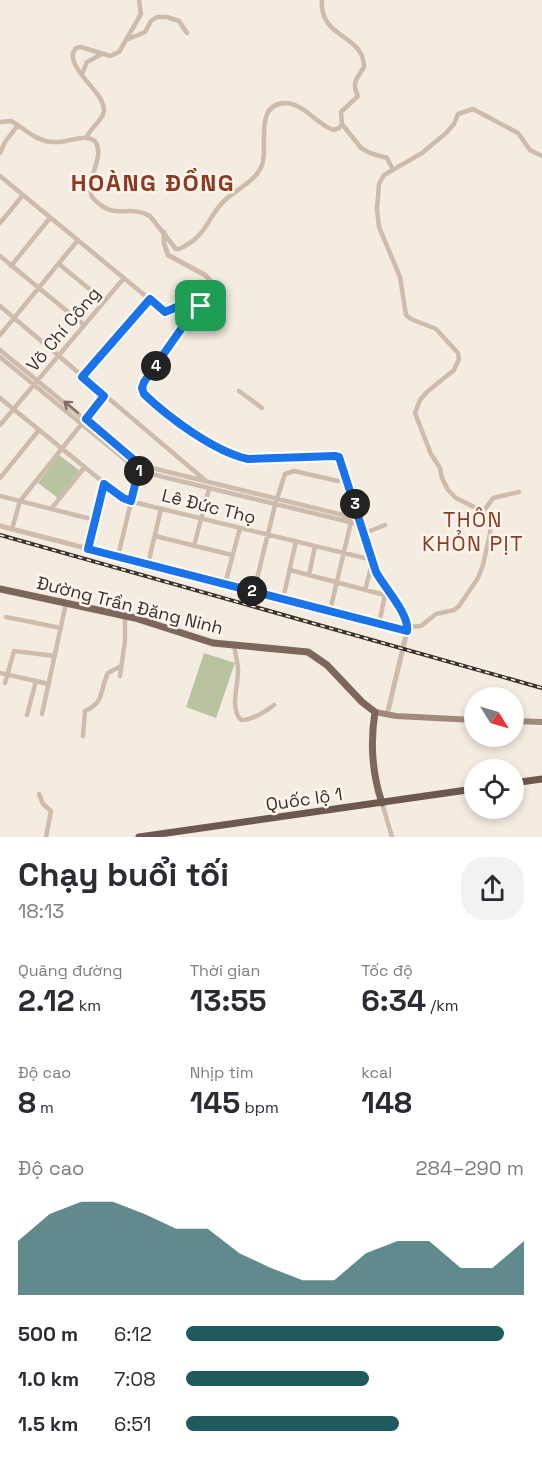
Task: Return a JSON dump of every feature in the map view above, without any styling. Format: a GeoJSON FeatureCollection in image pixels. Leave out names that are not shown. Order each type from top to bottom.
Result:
{"type":"FeatureCollection","features":[{"type":"Feature","properties":{"kind":"highway"},"geometry":{"type":"LineString","coordinates":[[524,781],[542,779]]}},
{"type":"Feature","properties":{"kind":"highway","name":"Quốc lộ 1"},"geometry":{"type":"LineString","coordinates":[[139,837],[464,791]]}},
{"type":"Feature","properties":{"kind":"main road","name":"Đường Trần Đăng Ninh"},"geometry":{"type":"LineString","coordinates":[[0,589],[125,616],[213,643],[295,650],[312,654],[327,665],[362,702],[375,712]]}},
{"type":"Feature","properties":{"kind":"main road"},"geometry":{"type":"LineString","coordinates":[[382,803],[372,761],[375,712],[387,715],[464,719]]}},
{"type":"Feature","properties":{"kind":"main road"},"geometry":{"type":"LineString","coordinates":[[524,721],[542,722]]}},
{"type":"Feature","properties":{"kind":"street"},"geometry":{"type":"LineString","coordinates":[[87,137],[104,112],[100,97],[82,77],[73,61],[74,50],[81,47],[102,54],[114,55],[124,46],[141,14],[139,0]]}},
{"type":"Feature","properties":{"kind":"street"},"geometry":{"type":"LineString","coordinates":[[322,0],[323,14],[327,23],[339,36],[358,48],[365,64],[354,81],[358,96],[341,112],[342,124],[361,148],[387,158],[393,170]]}},
{"type":"Feature","properties":{"kind":"street"},"geometry":{"type":"LineString","coordinates":[[126,40],[145,32],[151,21],[157,17],[179,21],[187,33]]}},
{"type":"Feature","properties":{"kind":"street"},"geometry":{"type":"LineString","coordinates":[[82,77],[87,62],[102,54]]}},
{"type":"Feature","properties":{"kind":"street"},"geometry":{"type":"LineString","coordinates":[[0,122],[11,122],[35,137],[53,142],[87,137],[95,141],[99,149],[98,159],[89,183],[92,197],[107,210],[144,213],[150,216],[176,249],[186,246],[199,237],[224,201],[261,170],[264,161],[263,143],[266,119],[273,108],[283,103],[292,104],[333,130],[342,124]]}},
{"type":"Feature","properties":{"kind":"street"},"geometry":{"type":"LineString","coordinates":[[0,526],[379,624],[408,629],[421,626],[436,614],[457,609],[478,578],[490,534],[490,522],[476,506],[456,498],[450,492],[416,417],[416,409],[420,400],[430,388],[454,370],[459,359],[457,351],[436,329],[411,319],[405,313],[400,277],[379,227],[377,209],[379,184],[384,176],[422,153],[446,133],[454,124],[458,114],[474,109],[518,133],[530,150],[542,156]]}},
{"type":"Feature","properties":{"kind":"street"},"geometry":{"type":"LineString","coordinates":[[0,153],[18,125]]}},
{"type":"Feature","properties":{"kind":"street"},"geometry":{"type":"LineString","coordinates":[[0,177],[165,312],[186,303],[196,302],[201,306]]}},
{"type":"Feature","properties":{"kind":"street"},"geometry":{"type":"LineString","coordinates":[[0,223],[23,195]]}},
{"type":"Feature","properties":{"kind":"street"},"geometry":{"type":"LineString","coordinates":[[11,266],[50,218]]}},
{"type":"Feature","properties":{"kind":"street"},"geometry":{"type":"LineString","coordinates":[[164,232],[164,243],[168,255],[198,270],[210,280],[212,294],[210,301],[201,306],[186,322],[144,382],[142,388],[144,394],[203,439],[240,457],[248,459],[339,457],[383,585],[405,618],[408,629],[387,715]]}},
{"type":"Feature","properties":{"kind":"street"},"geometry":{"type":"LineString","coordinates":[[0,335],[78,240]]}},
{"type":"Feature","properties":{"kind":"street"},"geometry":{"type":"LineString","coordinates":[[0,256],[84,326]]}},
{"type":"Feature","properties":{"kind":"street"},"geometry":{"type":"LineString","coordinates":[[59,264],[104,301]]}},
{"type":"Feature","properties":{"kind":"street","name":"Võ Chí Công"},"geometry":{"type":"LineString","coordinates":[[0,425],[124,278]]}},
{"type":"Feature","properties":{"kind":"street"},"geometry":{"type":"LineString","coordinates":[[82,377],[150,299]]}},
{"type":"Feature","properties":{"kind":"street"},"geometry":{"type":"LineString","coordinates":[[0,306],[207,482],[209,489],[194,546]]}},
{"type":"Feature","properties":{"kind":"street"},"geometry":{"type":"LineString","coordinates":[[0,350],[81,425],[139,471],[362,525]]}},
{"type":"Feature","properties":{"kind":"street"},"geometry":{"type":"LineString","coordinates":[[0,357],[86,419],[140,465],[343,515],[351,522]]}},
{"type":"Feature","properties":{"kind":"street"},"geometry":{"type":"LineString","coordinates":[[239,391],[262,408]]}},
{"type":"Feature","properties":{"kind":"street"},"geometry":{"type":"LineString","coordinates":[[12,529],[20,501],[104,396]]}},
{"type":"Feature","properties":{"kind":"street","name":"Lê Đức Thọ"},"geometry":{"type":"LineString","coordinates":[[0,398],[123,498],[373,560]]}},
{"type":"Feature","properties":{"kind":"street"},"geometry":{"type":"LineString","coordinates":[[0,478],[39,430]]}},
{"type":"Feature","properties":{"kind":"street"},"geometry":{"type":"LineString","coordinates":[[118,556],[140,465]]}},
{"type":"Feature","properties":{"kind":"street"},"geometry":{"type":"LineString","coordinates":[[51,509],[84,468]]}},
{"type":"Feature","properties":{"kind":"street"},"geometry":{"type":"LineString","coordinates":[[254,591],[284,477],[289,471],[338,481]]}},
{"type":"Feature","properties":{"kind":"street"},"geometry":{"type":"LineString","coordinates":[[88,549],[104,484]]}},
{"type":"Feature","properties":{"kind":"street"},"geometry":{"type":"LineString","coordinates":[[483,512],[493,498],[519,492]]}},
{"type":"Feature","properties":{"kind":"street"},"geometry":{"type":"LineString","coordinates":[[0,496],[95,520]]}},
{"type":"Feature","properties":{"kind":"street"},"geometry":{"type":"LineString","coordinates":[[148,564],[161,508]]}},
{"type":"Feature","properties":{"kind":"street"},"geometry":{"type":"LineString","coordinates":[[330,611],[351,522]]}},
{"type":"Feature","properties":{"kind":"street"},"geometry":{"type":"LineString","coordinates":[[365,533],[385,525]]}},
{"type":"Feature","properties":{"kind":"street"},"geometry":{"type":"LineString","coordinates":[[225,584],[240,528]]}},
{"type":"Feature","properties":{"kind":"street"},"geometry":{"type":"LineString","coordinates":[[154,536],[232,555]]}},
{"type":"Feature","properties":{"kind":"street"},"geometry":{"type":"LineString","coordinates":[[283,599],[296,541]]}},
{"type":"Feature","properties":{"kind":"street"},"geometry":{"type":"LineString","coordinates":[[309,575],[315,546]]}},
{"type":"Feature","properties":{"kind":"street"},"geometry":{"type":"LineString","coordinates":[[365,590],[373,560]]}},
{"type":"Feature","properties":{"kind":"street"},"geometry":{"type":"LineString","coordinates":[[290,570],[385,595],[379,624]]}},
{"type":"Feature","properties":{"kind":"street"},"geometry":{"type":"LineString","coordinates":[[42,714],[66,603]]}},
{"type":"Feature","properties":{"kind":"street"},"geometry":{"type":"LineString","coordinates":[[120,675],[125,641],[125,616]]}},
{"type":"Feature","properties":{"kind":"street"},"geometry":{"type":"LineString","coordinates":[[6,617],[61,628]]}},
{"type":"Feature","properties":{"kind":"street"},"geometry":{"type":"LineString","coordinates":[[234,644],[238,668],[235,704],[238,717],[241,720],[247,720],[267,711],[274,705]]}},
{"type":"Feature","properties":{"kind":"street"},"geometry":{"type":"LineString","coordinates":[[5,683],[14,651],[55,656]]}},
{"type":"Feature","properties":{"kind":"street"},"geometry":{"type":"LineString","coordinates":[[83,736],[85,711],[96,706],[100,700],[108,673],[121,666]]}},
{"type":"Feature","properties":{"kind":"street"},"geometry":{"type":"LineString","coordinates":[[0,673],[49,684]]}},
{"type":"Feature","properties":{"kind":"street"},"geometry":{"type":"LineString","coordinates":[[27,715],[36,681]]}},
{"type":"Feature","properties":{"kind":"street"},"geometry":{"type":"LineString","coordinates":[[39,794],[43,804],[51,811],[46,837]]}},
{"type":"Feature","properties":{"kind":"street"},"geometry":{"type":"LineString","coordinates":[[382,803],[392,837]]}},
{"type":"Feature","properties":{"kind":"green space"},"geometry":{"type":"Polygon","coordinates":[[[59,455],[79,470],[58,498],[38,483],[59,455]]]}},
{"type":"Feature","properties":{"kind":"green space"},"geometry":{"type":"Polygon","coordinates":[[[204,653],[235,663],[216,718],[186,707],[204,653]]]}},
{"type":"Feature","properties":{"kind":"railway"},"geometry":{"type":"LineString","coordinates":[[0,535],[542,688]]}},
{"type":"Feature","properties":{"kind":"district","name":"HOÀNG ĐỒNG"},"geometry":{"type":"Point","coordinates":[153,182]}},
{"type":"Feature","properties":{"kind":"district","name":"THÔN KHỎN PỊT"},"geometry":{"type":"Point","coordinates":[473,531]}},
{"type":"Feature","properties":{"kind":"route"},"geometry":{"type":"LineString","coordinates":[[150,299],[165,312],[186,303],[196,302],[201,306],[186,322],[144,382],[142,392],[203,439],[240,457],[248,459],[339,457],[342,460],[376,572],[405,618],[407,631],[88,549],[104,484],[126,500],[131,501],[140,465],[86,419],[104,396],[82,377],[150,299]]}}]}
